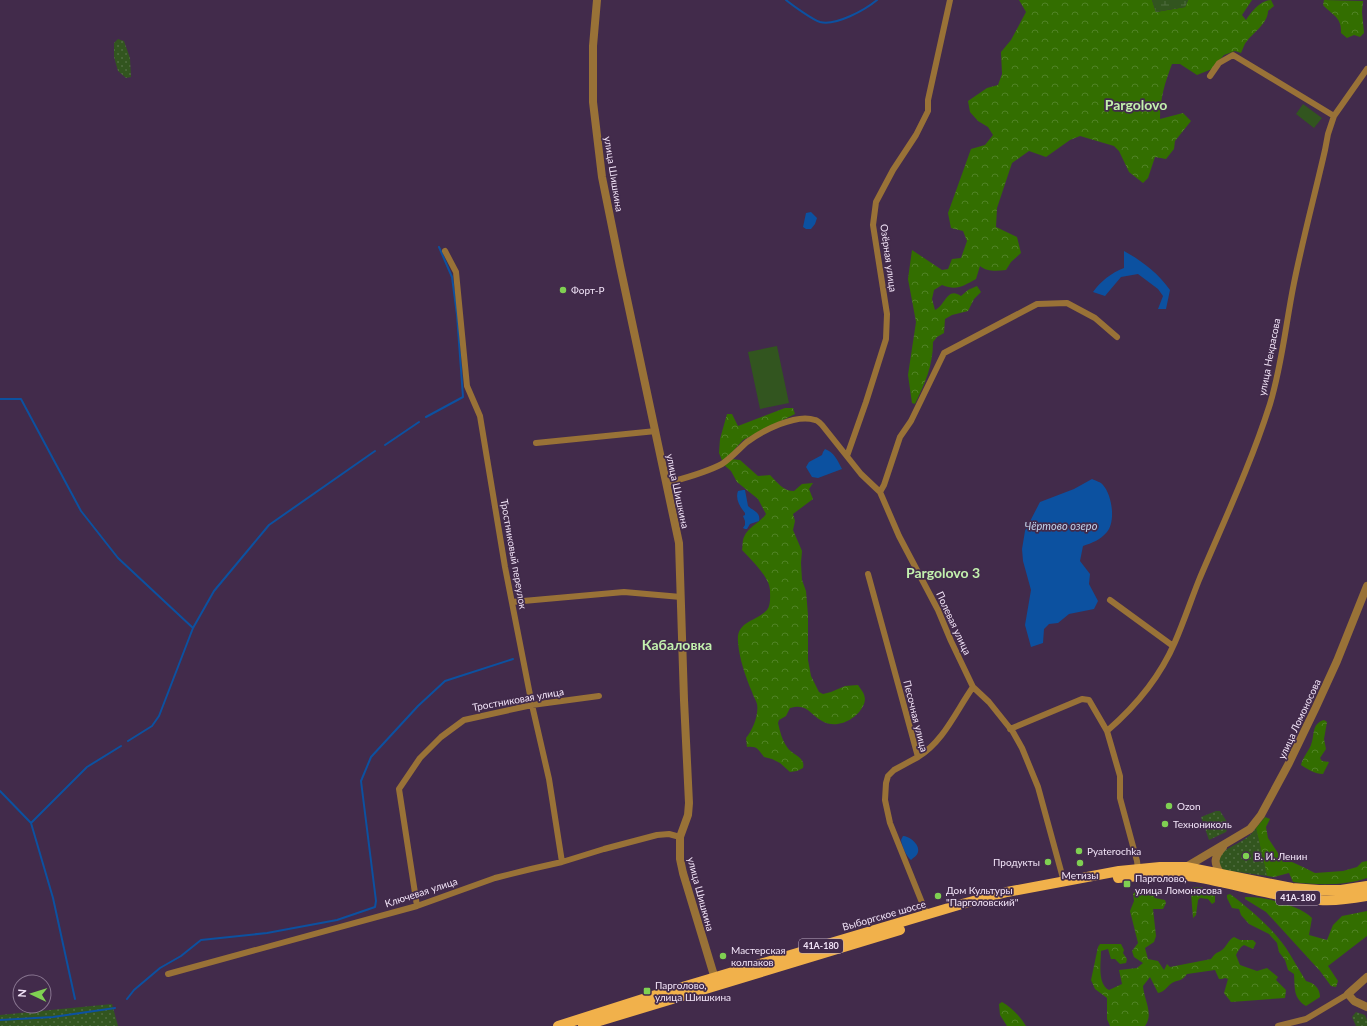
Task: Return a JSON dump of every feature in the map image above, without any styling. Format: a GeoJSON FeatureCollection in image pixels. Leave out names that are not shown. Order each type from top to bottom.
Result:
{"type":"FeatureCollection","features":[{"type":"Feature","properties":{"kind":"main road","name":"Выборгское шоссе"},"geometry":{"type":"LineString","coordinates":[[583,1026],[716,981],[927,914],[1007,892],[1138,869],[1160,867],[1186,867],[1292,888],[1342,890],[1367,886]]}},
{"type":"Feature","properties":{"kind":"main road","name":"Выборгское шоссе"},"geometry":{"type":"LineString","coordinates":[[558,1026],[649,996],[716,981],[1010,898],[1120,878],[1160,875],[1196,877],[1283,896],[1318,900],[1342,900],[1367,896]]}},
{"type":"Feature","properties":{"kind":"street","name":"улица Шишкина"},"geometry":{"type":"LineString","coordinates":[[597,0],[593,46],[594,102],[602,177],[679,543],[689,803],[688,815],[680,837],[680,858],[683,873],[716,981]]}},
{"type":"Feature","properties":{"kind":"street","name":"Озёрная улица"},"geometry":{"type":"LineString","coordinates":[[847,456],[886,338],[887,314],[873,225],[876,202],[893,170],[916,135],[928,111],[928,100],[950,0]]}},
{"type":"Feature","properties":{"kind":"street"},"geometry":{"type":"LineString","coordinates":[[1210,76],[1219,63],[1233,55],[1334,116]]}},
{"type":"Feature","properties":{"kind":"street","name":"улица Некрасова"},"geometry":{"type":"LineString","coordinates":[[1107,731],[1126,715],[1147,692],[1164,665],[1231,507],[1270,403],[1280,360],[1294,281],[1328,134],[1334,116],[1367,69]]}},
{"type":"Feature","properties":{"kind":"street","name":"Тростниковый переулок"},"geometry":{"type":"LineString","coordinates":[[445,251],[456,272],[467,386],[480,416],[512,602],[532,705],[550,779],[562,862]]}},
{"type":"Feature","properties":{"kind":"street"},"geometry":{"type":"LineString","coordinates":[[667,483],[693,476],[722,464],[748,442],[764,431],[786,422],[802,418],[815,420],[822,425],[861,474],[880,492],[884,485],[900,437],[911,420],[944,352],[1037,304],[1067,303],[1095,318],[1117,337]]}},
{"type":"Feature","properties":{"kind":"street"},"geometry":{"type":"LineString","coordinates":[[536,443],[656,431]]}},
{"type":"Feature","properties":{"kind":"street","name":"Полевая улица"},"geometry":{"type":"LineString","coordinates":[[880,492],[899,536],[938,610],[973,688],[989,702],[1010,729],[1022,748],[1038,787],[1064,882]]}},
{"type":"Feature","properties":{"kind":"street","name":"Песочная улица"},"geometry":{"type":"LineString","coordinates":[[868,574],[918,757],[894,770],[888,776],[885,800],[890,823],[927,914]]}},
{"type":"Feature","properties":{"kind":"street","name":"улица Ломоносова"},"geometry":{"type":"LineString","coordinates":[[1186,867],[1250,829],[1261,815],[1270,800],[1328,681],[1367,586]]}},
{"type":"Feature","properties":{"kind":"street"},"geometry":{"type":"LineString","coordinates":[[512,602],[624,592],[682,597]]}},
{"type":"Feature","properties":{"kind":"street"},"geometry":{"type":"LineString","coordinates":[[1110,600],[1173,646]]}},
{"type":"Feature","properties":{"kind":"street"},"geometry":{"type":"LineString","coordinates":[[918,757],[928,751],[937,741],[973,688]]}},
{"type":"Feature","properties":{"kind":"street","name":"Тростниковая улица"},"geometry":{"type":"LineString","coordinates":[[417,906],[399,789],[420,758],[441,737],[464,720],[532,705],[599,696]]}},
{"type":"Feature","properties":{"kind":"street"},"geometry":{"type":"LineString","coordinates":[[1010,729],[1082,699],[1090,700],[1107,731],[1120,776],[1120,798],[1138,869]]}},
{"type":"Feature","properties":{"kind":"street","name":"Ключевая улица"},"geometry":{"type":"LineString","coordinates":[[168,974],[417,906],[495,878],[531,868],[562,862],[657,835],[669,834],[680,837]]}},
{"type":"Feature","properties":{"kind":"street","name":"улица Ломоносова"},"geometry":{"type":"LineString","coordinates":[[1221,874],[1216,866],[1215,859],[1226,844]]}},
{"type":"Feature","properties":{"kind":"street"},"geometry":{"type":"LineString","coordinates":[[1278,1026],[1306,1019],[1348,994],[1367,977]]}},
{"type":"Feature","properties":{"kind":"street"},"geometry":{"type":"LineString","coordinates":[[1348,994],[1354,1001],[1367,1007]]}},
{"type":"Feature","properties":{"kind":"street"},"geometry":{"type":"LineString","coordinates":[[1304,1026],[1306,1019]]}},
{"type":"Feature","properties":{"kind":"green space"},"geometry":{"type":"Polygon","coordinates":[[[1019,0],[1152,0],[1156,12],[1185,7],[1188,0],[1252,0],[1242,15],[1246,20],[1253,10],[1264,2],[1271,0],[1274,6],[1268,11],[1266,19],[1263,23],[1246,42],[1241,53],[1235,51],[1224,55],[1212,69],[1197,75],[1180,64],[1172,64],[1163,91],[1160,119],[1183,113],[1191,121],[1175,141],[1174,149],[1166,159],[1155,157],[1148,178],[1143,183],[1129,172],[1119,151],[1114,146],[1080,136],[1070,140],[1046,157],[1029,151],[1012,163],[997,208],[996,227],[1017,237],[1021,253],[1011,262],[1006,270],[989,270],[980,266],[976,279],[967,284],[956,288],[942,285],[934,290],[932,299],[935,310],[952,293],[961,296],[968,290],[977,286],[981,292],[974,299],[968,311],[952,315],[945,319],[944,333],[937,337],[933,342],[930,367],[915,404],[912,403],[908,375],[916,322],[908,279],[912,250],[942,270],[948,269],[952,259],[961,258],[967,241],[963,231],[951,228],[948,213],[971,149],[985,145],[993,135],[988,127],[978,121],[970,112],[968,101],[987,88],[998,85],[1002,74],[1001,52],[1011,40],[1026,12],[1019,0]]]}},
{"type":"Feature","properties":{"kind":"green space"},"geometry":{"type":"Polygon","coordinates":[[[1152,0],[1188,0],[1185,7],[1156,12],[1152,0]]]}},
{"type":"Feature","properties":{"kind":"green space"},"geometry":{"type":"Polygon","coordinates":[[[1324,0],[1363,1],[1362,12],[1364,33],[1360,37],[1354,35],[1347,38],[1341,33],[1340,23],[1336,17],[1323,5],[1324,0]]]}},
{"type":"Feature","properties":{"kind":"green space"},"geometry":{"type":"Polygon","coordinates":[[[118,39],[124,41],[130,58],[131,77],[126,78],[118,71],[114,57],[114,43],[118,39]]]}},
{"type":"Feature","properties":{"kind":"green space"},"geometry":{"type":"Polygon","coordinates":[[[1303,104],[1322,118],[1314,128],[1296,114],[1303,104]]]}},
{"type":"Feature","properties":{"kind":"green space"},"geometry":{"type":"Polygon","coordinates":[[[777,346],[789,403],[760,409],[748,352],[777,346]]]}},
{"type":"Feature","properties":{"kind":"green space"},"geometry":{"type":"Polygon","coordinates":[[[785,408],[793,408],[795,414],[743,440],[730,457],[732,459],[740,460],[758,476],[770,475],[781,486],[790,491],[794,491],[802,484],[813,483],[809,489],[813,499],[793,514],[795,521],[793,530],[802,551],[802,580],[806,591],[808,615],[808,660],[811,676],[819,692],[823,694],[845,686],[858,685],[865,698],[864,704],[857,714],[846,722],[840,724],[822,721],[805,708],[790,708],[786,716],[779,720],[778,723],[785,744],[789,750],[801,759],[803,768],[790,772],[780,763],[764,757],[757,749],[747,747],[746,738],[755,722],[757,702],[747,681],[741,661],[738,635],[743,626],[767,610],[770,603],[770,590],[763,574],[755,563],[742,550],[743,540],[746,534],[766,514],[758,499],[737,482],[731,471],[724,465],[719,453],[720,439],[727,414],[732,414],[738,426],[785,408]]]}},
{"type":"Feature","properties":{"kind":"green space"},"geometry":{"type":"Polygon","coordinates":[[[1324,720],[1327,722],[1324,739],[1326,749],[1320,758],[1322,761],[1329,762],[1323,774],[1320,774],[1308,770],[1301,765],[1311,745],[1315,727],[1324,720]]]}},
{"type":"Feature","properties":{"kind":"green space"},"geometry":{"type":"Polygon","coordinates":[[[1216,811],[1220,811],[1229,825],[1226,832],[1209,840],[1201,817],[1216,811]]]}},
{"type":"Feature","properties":{"kind":"green space"},"geometry":{"type":"Polygon","coordinates":[[[1265,817],[1270,819],[1266,827],[1268,838],[1284,862],[1292,862],[1315,873],[1343,871],[1357,867],[1362,862],[1367,861],[1367,878],[1340,884],[1311,884],[1293,882],[1289,873],[1274,877],[1267,876],[1256,828],[1265,817]]]}},
{"type":"Feature","properties":{"kind":"green space"},"geometry":{"type":"Polygon","coordinates":[[[1256,828],[1267,876],[1224,870],[1219,866],[1219,856],[1248,837],[1256,828]]]}},
{"type":"Feature","properties":{"kind":"green space"},"geometry":{"type":"Polygon","coordinates":[[[1193,887],[1200,887],[1214,891],[1215,902],[1212,904],[1208,899],[1200,898],[1198,900],[1196,915],[1193,918],[1191,893],[1193,887]]]}},
{"type":"Feature","properties":{"kind":"green space"},"geometry":{"type":"Polygon","coordinates":[[[1137,889],[1149,889],[1155,898],[1165,900],[1166,903],[1163,909],[1153,909],[1156,936],[1154,942],[1145,948],[1148,959],[1158,961],[1164,970],[1167,964],[1170,967],[1211,959],[1234,937],[1240,940],[1253,940],[1256,943],[1253,949],[1244,945],[1240,948],[1236,955],[1240,965],[1257,971],[1267,968],[1278,977],[1276,980],[1286,990],[1285,998],[1231,1002],[1224,993],[1228,979],[1219,979],[1215,970],[1187,974],[1182,979],[1172,983],[1158,993],[1150,977],[1143,986],[1149,1012],[1148,1021],[1145,1026],[1110,1026],[1107,1019],[1107,998],[1095,989],[1091,980],[1098,947],[1100,944],[1121,944],[1124,950],[1123,953],[1127,959],[1126,963],[1120,964],[1115,959],[1111,959],[1108,949],[1101,951],[1101,978],[1105,987],[1109,990],[1122,984],[1119,970],[1137,968],[1143,963],[1134,957],[1132,951],[1138,943],[1130,911],[1134,901],[1133,894],[1137,889]]]}},
{"type":"Feature","properties":{"kind":"green space"},"geometry":{"type":"Polygon","coordinates":[[[1230,894],[1268,926],[1286,948],[1306,981],[1312,983],[1318,989],[1320,997],[1306,1006],[1299,1000],[1295,988],[1294,974],[1288,970],[1285,960],[1279,952],[1277,943],[1269,934],[1249,924],[1241,915],[1239,909],[1232,908],[1227,898],[1227,895],[1230,894]]]}},
{"type":"Feature","properties":{"kind":"green space"},"geometry":{"type":"Polygon","coordinates":[[[1245,897],[1261,898],[1280,902],[1299,909],[1312,918],[1309,935],[1327,940],[1333,925],[1342,916],[1367,911],[1367,936],[1328,966],[1338,981],[1336,987],[1331,986],[1320,971],[1266,912],[1245,899],[1245,897]]]}},
{"type":"Feature","properties":{"kind":"green space"},"geometry":{"type":"Polygon","coordinates":[[[1002,1002],[1016,1012],[1026,1026],[1007,1026],[1000,1015],[999,1004],[1002,1002]]]}},
{"type":"Feature","properties":{"kind":"green space"},"geometry":{"type":"Polygon","coordinates":[[[112,1004],[118,1026],[0,1026],[0,1015],[52,1014],[52,1010],[112,1004]]]}},
{"type":"Feature","properties":{"kind":"green space"},"geometry":{"type":"Polygon","coordinates":[[[1356,1012],[1365,1015],[1367,1026],[1356,1026],[1352,1017],[1356,1012]]]}},
{"type":"Feature","properties":{"kind":"water"},"geometry":{"type":"Polygon","coordinates":[[[811,212],[817,218],[811,229],[806,229],[803,227],[806,213],[811,212]]]}},
{"type":"Feature","properties":{"kind":"water"},"geometry":{"type":"Polygon","coordinates":[[[1124,251],[1149,268],[1170,290],[1166,309],[1158,309],[1163,296],[1158,289],[1138,274],[1121,277],[1105,296],[1093,292],[1099,284],[1115,272],[1124,268],[1124,251]]]}},
{"type":"Feature","properties":{"kind":"water"},"geometry":{"type":"Polygon","coordinates":[[[825,449],[833,455],[842,469],[818,478],[812,477],[806,467],[809,462],[822,455],[825,449]]]}},
{"type":"Feature","properties":{"kind":"water","name":"Чёртово озеро"},"geometry":{"type":"Polygon","coordinates":[[[1092,479],[1101,483],[1106,489],[1112,508],[1110,527],[1107,532],[1099,539],[1083,546],[1080,561],[1090,574],[1089,584],[1098,601],[1094,609],[1069,614],[1058,623],[1049,624],[1044,629],[1043,643],[1031,647],[1025,625],[1031,590],[1023,561],[1022,549],[1025,531],[1040,502],[1074,489],[1092,479]]]}},
{"type":"Feature","properties":{"kind":"water"},"geometry":{"type":"Polygon","coordinates":[[[745,490],[748,506],[759,516],[759,521],[750,524],[747,529],[743,528],[745,521],[743,516],[745,513],[740,506],[737,497],[738,491],[745,490]]]}},
{"type":"Feature","properties":{"kind":"water"},"geometry":{"type":"Polygon","coordinates":[[[903,836],[916,843],[918,849],[918,853],[911,860],[902,845],[901,840],[903,836]]]}},
{"type":"Feature","properties":{"kind":"waterway"},"geometry":{"type":"LineString","coordinates":[[786,0],[820,22],[827,23],[850,16],[877,0]]}},
{"type":"Feature","properties":{"kind":"waterway"},"geometry":{"type":"LineString","coordinates":[[426,417],[463,397],[457,315],[452,277],[439,247]]}},
{"type":"Feature","properties":{"kind":"waterway"},"geometry":{"type":"LineString","coordinates":[[0,399],[21,399],[81,511],[118,558],[193,628]]}},
{"type":"Feature","properties":{"kind":"waterway"},"geometry":{"type":"LineString","coordinates":[[385,445],[419,422]]}},
{"type":"Feature","properties":{"kind":"waterway"},"geometry":{"type":"LineString","coordinates":[[128,741],[152,726],[159,716],[193,628],[214,591],[269,525],[375,451]]}},
{"type":"Feature","properties":{"kind":"waterway"},"geometry":{"type":"LineString","coordinates":[[127,999],[134,990],[160,968],[181,956],[201,940],[267,933],[337,920],[375,907],[376,901],[361,781],[371,757],[418,706],[445,681],[513,659]]}},
{"type":"Feature","properties":{"kind":"waterway"},"geometry":{"type":"LineString","coordinates":[[31,823],[87,767],[121,746]]}},
{"type":"Feature","properties":{"kind":"waterway"},"geometry":{"type":"LineString","coordinates":[[0,791],[31,823],[53,898],[75,999]]}},
{"type":"Feature","properties":{"kind":"waterway"},"geometry":{"type":"LineString","coordinates":[[0,1020],[53,1017],[115,1008]]}},
{"type":"Feature","properties":{"kind":"place","name":"Форт-Р"},"geometry":{"type":"Point","coordinates":[563,290]}},
{"type":"Feature","properties":{"kind":"place","name":"Ozon"},"geometry":{"type":"Point","coordinates":[1169,806]}},
{"type":"Feature","properties":{"kind":"place","name":"Технониколь"},"geometry":{"type":"Point","coordinates":[1165,824]}},
{"type":"Feature","properties":{"kind":"place","name":"Pyaterochka"},"geometry":{"type":"Point","coordinates":[1079,851]}},
{"type":"Feature","properties":{"kind":"place","name":"В. И. Ленин"},"geometry":{"type":"Point","coordinates":[1246,856]}},
{"type":"Feature","properties":{"kind":"place","name":"Продукты"},"geometry":{"type":"Point","coordinates":[1048,862]}},
{"type":"Feature","properties":{"kind":"place","name":"Метизы"},"geometry":{"type":"Point","coordinates":[1080,863]}},
{"type":"Feature","properties":{"kind":"place","name":"Парголово, улица Ломоносова"},"geometry":{"type":"Point","coordinates":[1127,884]}},
{"type":"Feature","properties":{"kind":"place","name":"Дом Культуры \"Парголовский\""},"geometry":{"type":"Point","coordinates":[938,896]}},
{"type":"Feature","properties":{"kind":"place","name":"Мастерская колпаков"},"geometry":{"type":"Point","coordinates":[723,956]}},
{"type":"Feature","properties":{"kind":"place","name":"Парголово, улица Шишкина"},"geometry":{"type":"Point","coordinates":[647,991]}},
{"type":"Feature","properties":{"kind":"district","name":"Pargolovo"},"geometry":{"type":"Point","coordinates":[1136,105]}},
{"type":"Feature","properties":{"kind":"district","name":"Pargolovo 3"},"geometry":{"type":"Point","coordinates":[943,573]}},
{"type":"Feature","properties":{"kind":"district","name":"Кабаловка"},"geometry":{"type":"Point","coordinates":[677,645]}}]}
